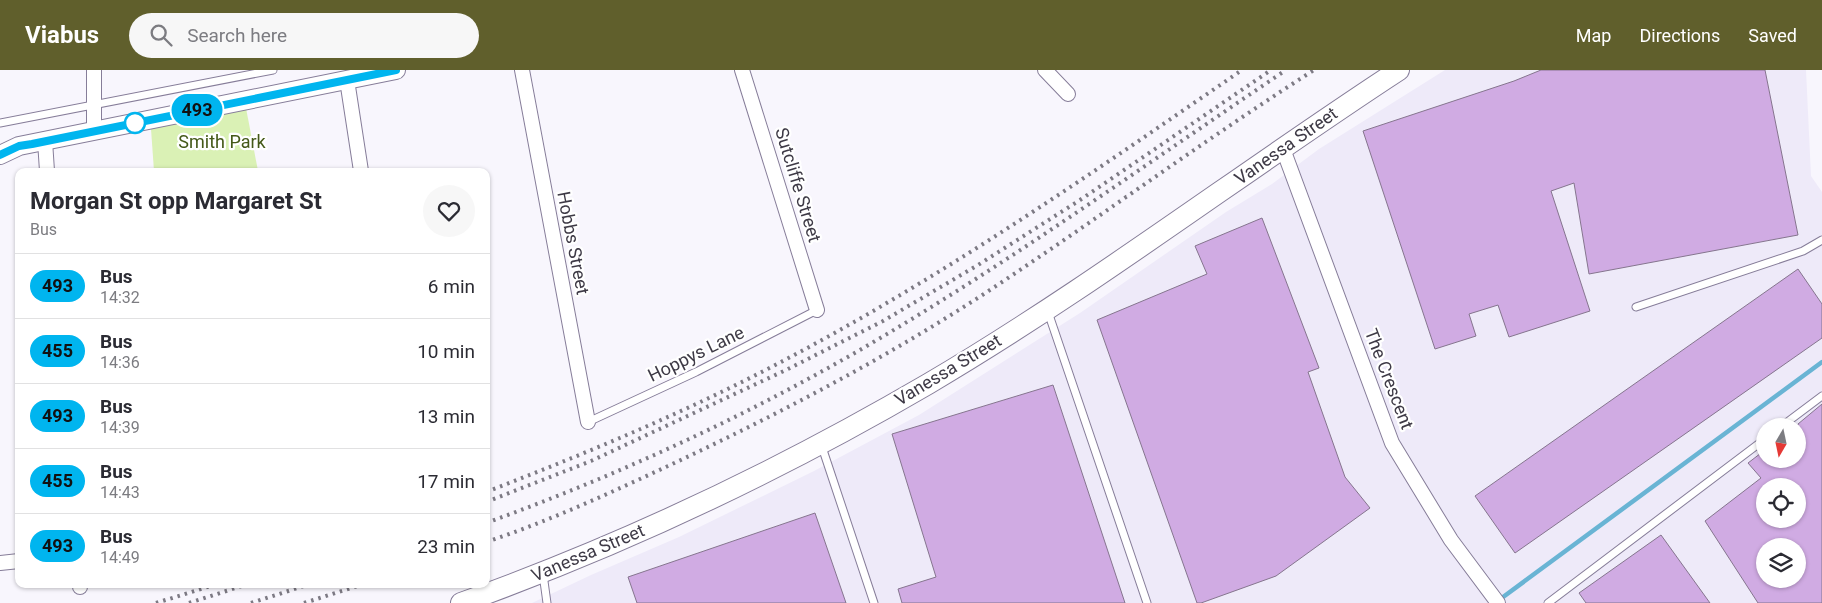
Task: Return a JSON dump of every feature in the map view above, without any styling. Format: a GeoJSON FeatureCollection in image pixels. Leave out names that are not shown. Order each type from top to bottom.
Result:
{"type":"FeatureCollection","features":[{"type":"Feature","properties":{"kind":"main road","name":"Vanessa Street"},"geometry":{"type":"LineString","coordinates":[[461,603],[543,573],[681,514],[821,444],[930,383],[1047,309],[1399,70]]}},
{"type":"Feature","properties":{"kind":"street"},"geometry":{"type":"LineString","coordinates":[[94,70],[94,131]]}},
{"type":"Feature","properties":{"kind":"street"},"geometry":{"type":"LineString","coordinates":[[0,146],[19,146],[396,70]]}},
{"type":"Feature","properties":{"kind":"street","name":"Hobbs Street"},"geometry":{"type":"LineString","coordinates":[[522,70],[588,422]]}},
{"type":"Feature","properties":{"kind":"street","name":"Sutcliffe Street"},"geometry":{"type":"LineString","coordinates":[[742,70],[817,310]]}},
{"type":"Feature","properties":{"kind":"street"},"geometry":{"type":"LineString","coordinates":[[1046,70],[1068,94]]}},
{"type":"Feature","properties":{"kind":"street"},"geometry":{"type":"LineString","coordinates":[[347,80],[361,168]]}},
{"type":"Feature","properties":{"kind":"street"},"geometry":{"type":"LineString","coordinates":[[45,141],[47,168]]}},
{"type":"Feature","properties":{"kind":"street"},"geometry":{"type":"LineString","coordinates":[[0,155],[19,146]]}},
{"type":"Feature","properties":{"kind":"street","name":"The Crescent"},"geometry":{"type":"LineString","coordinates":[[1283,149],[1392,442],[1451,540],[1498,603]]}},
{"type":"Feature","properties":{"kind":"street"},"geometry":{"type":"LineString","coordinates":[[0,563],[15,561]]}},
{"type":"Feature","properties":{"kind":"lane"},"geometry":{"type":"LineString","coordinates":[[0,123],[273,70]]}},
{"type":"Feature","properties":{"kind":"lane"},"geometry":{"type":"LineString","coordinates":[[1636,307],[1803,251],[1822,240]]}},
{"type":"Feature","properties":{"kind":"lane"},"geometry":{"type":"LineString","coordinates":[[1047,309],[1147,603]]}},
{"type":"Feature","properties":{"kind":"lane","name":"Hoppys Lane"},"geometry":{"type":"LineString","coordinates":[[588,422],[696,372],[817,310]]}},
{"type":"Feature","properties":{"kind":"lane"},"geometry":{"type":"LineString","coordinates":[[1793,418],[1822,396]]}},
{"type":"Feature","properties":{"kind":"lane"},"geometry":{"type":"LineString","coordinates":[[821,444],[874,603]]}},
{"type":"Feature","properties":{"kind":"lane"},"geometry":{"type":"LineString","coordinates":[[1548,603],[1756,446]]}},
{"type":"Feature","properties":{"kind":"lane"},"geometry":{"type":"LineString","coordinates":[[543,573],[547,603]]}},
{"type":"Feature","properties":{"kind":"shaded area"},"geometry":{"type":"Polygon","coordinates":[[[1445,70],[1806,70],[1811,176],[1822,192],[1822,603],[532,603],[679,537],[814,471],[919,415],[1080,313],[1226,212],[1272,184],[1319,149],[1445,70]]]}},
{"type":"Feature","properties":{"kind":"green space","name":"Smith Park"},"geometry":{"type":"Polygon","coordinates":[[[246,108],[257,168],[154,168],[151,129],[246,108]]]}},
{"type":"Feature","properties":{"kind":"building"},"geometry":{"type":"Polygon","coordinates":[[[1541,70],[1765,70],[1798,235],[1589,274],[1574,183],[1551,191],[1590,311],[1509,337],[1498,305],[1469,314],[1476,336],[1435,349],[1363,131],[1514,81],[1541,70]]]}},
{"type":"Feature","properties":{"kind":"building"},"geometry":{"type":"Polygon","coordinates":[[[1262,218],[1319,368],[1308,372],[1345,477],[1370,508],[1276,576],[1197,603],[1097,320],[1207,274],[1195,246],[1262,218]]]}},
{"type":"Feature","properties":{"kind":"building"},"geometry":{"type":"Polygon","coordinates":[[[1798,269],[1822,304],[1822,338],[1515,553],[1475,496],[1798,269]]]}},
{"type":"Feature","properties":{"kind":"building"},"geometry":{"type":"Polygon","coordinates":[[[1053,385],[1125,603],[902,603],[898,589],[936,577],[892,434],[1053,385]]]}},
{"type":"Feature","properties":{"kind":"building"},"geometry":{"type":"Polygon","coordinates":[[[1822,404],[1822,603],[1758,603],[1705,521],[1756,482],[1756,528],[1806,528],[1806,478],[1761,478],[1748,463],[1756,457],[1756,468],[1806,468],[1805,418],[1822,404]]]}},
{"type":"Feature","properties":{"kind":"building"},"geometry":{"type":"Polygon","coordinates":[[[815,513],[846,603],[637,603],[628,577],[815,513]]]}},
{"type":"Feature","properties":{"kind":"building"},"geometry":{"type":"Polygon","coordinates":[[[1661,535],[1710,603],[1586,603],[1579,593],[1661,535]]]}},
{"type":"Feature","properties":{"kind":"waterway"},"geometry":{"type":"LineString","coordinates":[[1499,600],[1822,362]]}},
{"type":"Feature","properties":{"kind":"railway"},"geometry":{"type":"LineString","coordinates":[[490,490],[673,415],[781,362],[841,329],[1016,223],[1242,70]]}},
{"type":"Feature","properties":{"kind":"railway"},"geometry":{"type":"LineString","coordinates":[[490,500],[591,461],[786,370],[883,321],[978,265],[1080,200],[1271,70]]}},
{"type":"Feature","properties":{"kind":"railway"},"geometry":{"type":"LineString","coordinates":[[490,521],[591,482],[694,437],[844,359],[992,268],[1286,70]]}},
{"type":"Feature","properties":{"kind":"railway"},"geometry":{"type":"LineString","coordinates":[[490,541],[601,497],[668,466],[794,404],[917,336],[996,286],[1314,70]]}},
{"type":"Feature","properties":{"kind":"railway"},"geometry":{"type":"LineString","coordinates":[[156,603],[204,588]]}},
{"type":"Feature","properties":{"kind":"railway"},"geometry":{"type":"LineString","coordinates":[[189,603],[236,588]]}},
{"type":"Feature","properties":{"kind":"railway"},"geometry":{"type":"LineString","coordinates":[[251,603],[298,588]]}},
{"type":"Feature","properties":{"kind":"railway"},"geometry":{"type":"LineString","coordinates":[[304,603],[351,588]]}},
{"type":"Feature","properties":{"kind":"bus line","name":"493"},"geometry":{"type":"LineString","coordinates":[[0,155],[19,146],[396,70]]}}]}
